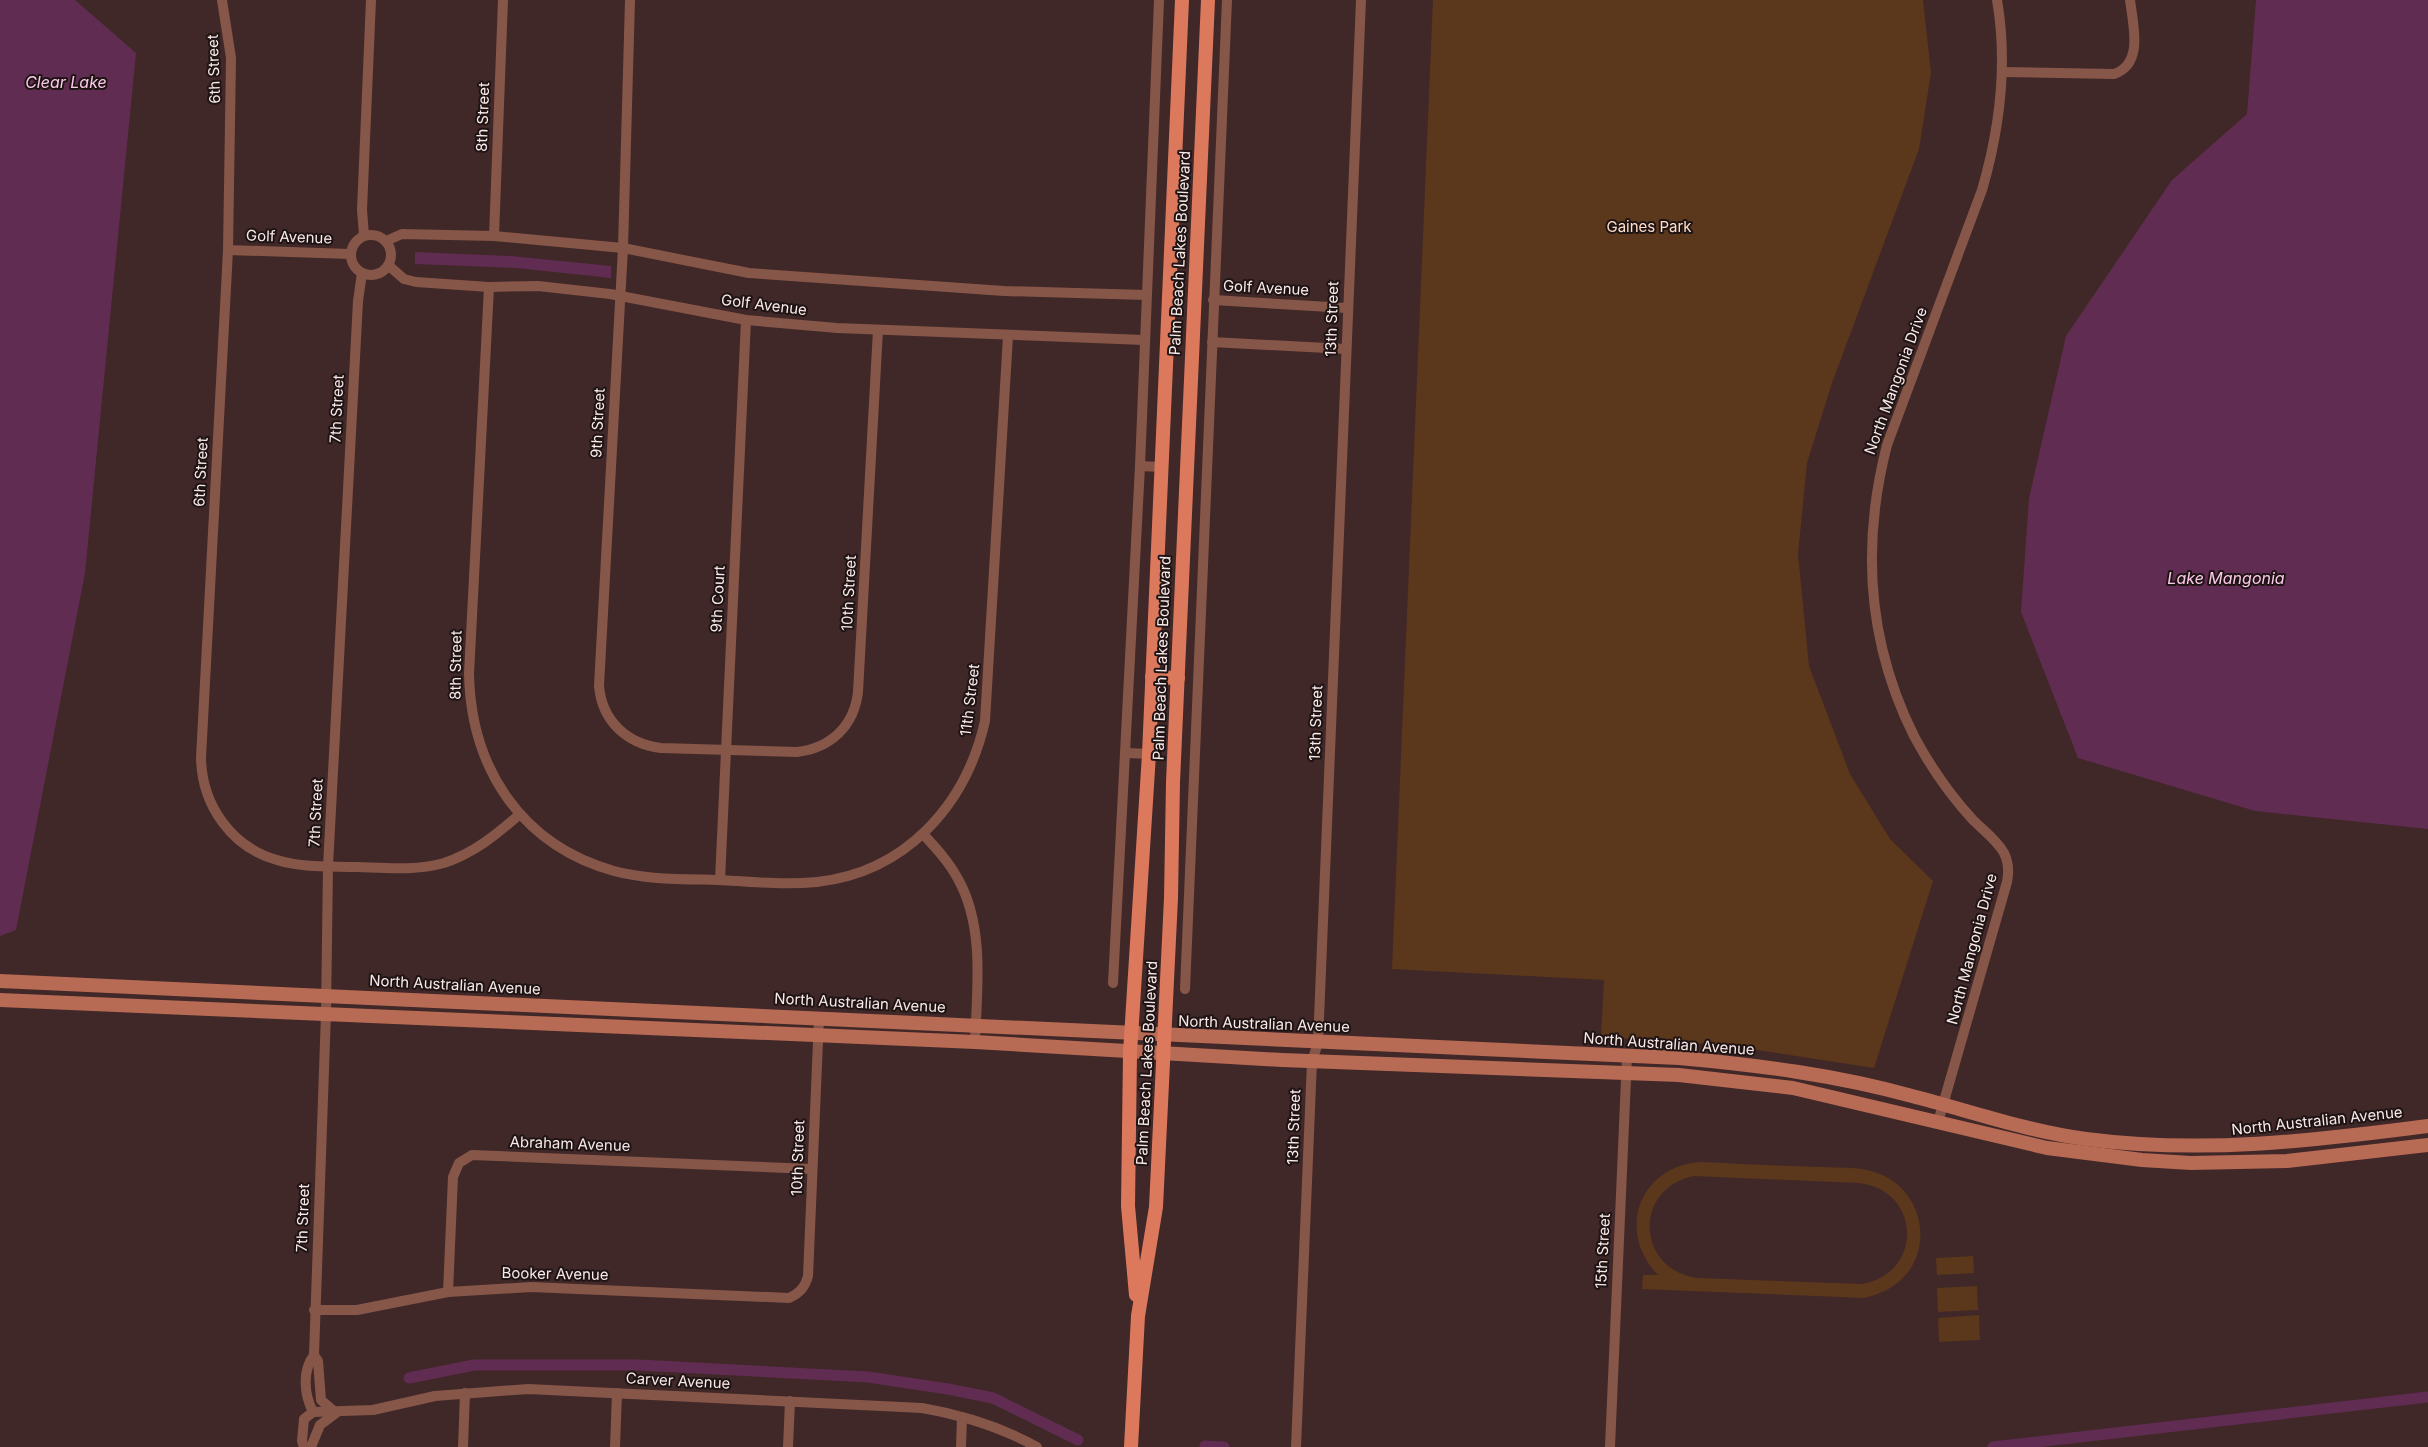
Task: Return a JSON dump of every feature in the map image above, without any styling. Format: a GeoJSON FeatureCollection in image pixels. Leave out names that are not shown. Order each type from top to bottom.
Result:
{"type":"FeatureCollection","features":[{"type":"Feature","properties":{"kind":"main road","name":"Palm Beach Lakes Boulevard"},"geometry":{"type":"LineString","coordinates":[[1138,1316],[1128,1206],[1130,1053],[1149,754],[1182,0]]}},
{"type":"Feature","properties":{"kind":"main road","name":"Palm Beach Lakes Boulevard"},"geometry":{"type":"LineString","coordinates":[[1131,1447],[1138,1316],[1156,1207],[1166,1036],[1172,898],[1173,782],[1208,0]]}},
{"type":"Feature","properties":{"kind":"main road"},"geometry":{"type":"LineString","coordinates":[[1152,677],[1178,678]]}},
{"type":"Feature","properties":{"kind":"main road","name":"North Australian Avenue"},"geometry":{"type":"LineString","coordinates":[[0,981],[1707,1060],[1796,1071],[1859,1083],[1944,1104],[1993,1119],[2084,1139],[2181,1146],[2277,1144],[2428,1126]]}},
{"type":"Feature","properties":{"kind":"main road","name":"North Australian Avenue"},"geometry":{"type":"LineString","coordinates":[[0,1000],[975,1042],[1130,1053],[1627,1072],[1740,1081],[1793,1088],[2047,1148],[2094,1155],[2190,1163],[2287,1160],[2428,1145]]}},
{"type":"Feature","properties":{"kind":"street","name":"6th Street"},"geometry":{"type":"LineString","coordinates":[[222,0],[231,58],[228,250],[201,758],[203,782],[215,812],[235,837],[248,847],[277,860],[293,864],[405,869],[443,863],[461,857],[484,844],[520,814]]}},
{"type":"Feature","properties":{"kind":"street"},"geometry":{"type":"LineString","coordinates":[[364,235],[362,210],[371,0]]}},
{"type":"Feature","properties":{"kind":"street","name":"8th Street"},"geometry":{"type":"LineString","coordinates":[[494,236],[503,0]]}},
{"type":"Feature","properties":{"kind":"street","name":"9th Street"},"geometry":{"type":"LineString","coordinates":[[630,0],[624,248],[600,694],[604,709],[612,723],[623,734],[637,742],[661,748],[726,751]]}},
{"type":"Feature","properties":{"kind":"street"},"geometry":{"type":"LineString","coordinates":[[1113,983],[1140,466],[1159,0]]}},
{"type":"Feature","properties":{"kind":"street"},"geometry":{"type":"LineString","coordinates":[[1185,989],[1227,0]]}},
{"type":"Feature","properties":{"kind":"street","name":"13th Street"},"geometry":{"type":"LineString","coordinates":[[1296,1447],[1312,1061],[1318,1043],[1361,0]]}},
{"type":"Feature","properties":{"kind":"street","name":"North Mangonia Drive"},"geometry":{"type":"LineString","coordinates":[[1938,1122],[2007,882],[2009,868],[2001,848],[1973,820],[1935,771],[1902,710],[1891,681],[1877,628],[1872,582],[1871,536],[1878,482],[1887,444],[1982,190],[1990,160],[1997,129],[2002,72],[1997,0]]}},
{"type":"Feature","properties":{"kind":"street"},"geometry":{"type":"LineString","coordinates":[[2002,72],[2114,74],[2122,72],[2128,67],[2134,53],[2130,0]]}},
{"type":"Feature","properties":{"kind":"street","name":"Golf Avenue"},"geometry":{"type":"LineString","coordinates":[[386,241],[402,234],[494,236],[624,248],[749,273],[1004,291],[1146,296]]}},
{"type":"Feature","properties":{"kind":"street"},"geometry":{"type":"LineString","coordinates":[[364,235],[376,235],[386,241],[391,253],[388,266],[379,273],[362,274],[353,266],[350,254],[354,242],[364,235]]}},
{"type":"Feature","properties":{"kind":"street","name":"Golf Avenue"},"geometry":{"type":"LineString","coordinates":[[228,250],[350,254]]}},
{"type":"Feature","properties":{"kind":"street","name":"Golf Avenue"},"geometry":{"type":"LineString","coordinates":[[388,266],[404,279],[416,282],[489,287],[538,286],[620,295],[746,320],[878,330],[1144,340]]}},
{"type":"Feature","properties":{"kind":"street","name":"7th Street"},"geometry":{"type":"LineString","coordinates":[[336,1412],[320,1400],[318,1361],[314,1355],[314,1310],[326,1013],[328,866],[358,301],[362,274]]}},
{"type":"Feature","properties":{"kind":"street","name":"8th Street"},"geometry":{"type":"LineString","coordinates":[[489,287],[470,699],[475,731],[486,762],[497,784],[520,814],[548,840],[591,864],[639,876],[720,880]]}},
{"type":"Feature","properties":{"kind":"street","name":"Golf Avenue"},"geometry":{"type":"LineString","coordinates":[[1213,300],[1347,308]]}},
{"type":"Feature","properties":{"kind":"street","name":"9th Court"},"geometry":{"type":"LineString","coordinates":[[720,880],[746,320]]}},
{"type":"Feature","properties":{"kind":"street","name":"10th Street"},"geometry":{"type":"LineString","coordinates":[[726,751],[797,752],[812,750],[827,743],[839,734],[849,722],[855,708],[858,692],[878,330]]}},
{"type":"Feature","properties":{"kind":"street","name":"11th Street"},"geometry":{"type":"LineString","coordinates":[[720,880],[793,883],[834,879],[872,867],[894,855],[923,834],[960,790],[971,768],[985,722],[1008,336]]}},
{"type":"Feature","properties":{"kind":"street"},"geometry":{"type":"LineString","coordinates":[[1212,342],[1346,349]]}},
{"type":"Feature","properties":{"kind":"street"},"geometry":{"type":"LineString","coordinates":[[1140,466],[1161,467]]}},
{"type":"Feature","properties":{"kind":"street"},"geometry":{"type":"LineString","coordinates":[[1186,469],[1207,470]]}},
{"type":"Feature","properties":{"kind":"street"},"geometry":{"type":"LineString","coordinates":[[1126,753],[1149,754]]}},
{"type":"Feature","properties":{"kind":"street"},"geometry":{"type":"LineString","coordinates":[[923,834],[949,864],[959,881],[972,916],[976,955],[975,1042]]}},
{"type":"Feature","properties":{"kind":"street"},"geometry":{"type":"LineString","coordinates":[[1172,898],[1189,897]]}},
{"type":"Feature","properties":{"kind":"street","name":"10th Street"},"geometry":{"type":"LineString","coordinates":[[796,1295],[806,1283],[808,1276],[819,1018]]}},
{"type":"Feature","properties":{"kind":"street","name":"15th Street"},"geometry":{"type":"LineString","coordinates":[[1610,1447],[1627,1056]]}},
{"type":"Feature","properties":{"kind":"street","name":"Abraham Avenue"},"geometry":{"type":"LineString","coordinates":[[448,1292],[453,1177],[459,1163],[472,1155],[812,1169]]}},
{"type":"Feature","properties":{"kind":"street","name":"Booker Avenue"},"geometry":{"type":"LineString","coordinates":[[314,1310],[357,1310],[448,1292],[531,1287],[789,1298],[796,1295]]}},
{"type":"Feature","properties":{"kind":"street","name":"7th Street"},"geometry":{"type":"LineString","coordinates":[[313,1412],[306,1389],[306,1365],[314,1355]]}},
{"type":"Feature","properties":{"kind":"street","name":"Carver Avenue"},"geometry":{"type":"LineString","coordinates":[[313,1412],[373,1410],[435,1396],[528,1389],[790,1401],[922,1408],[962,1417],[1004,1430],[1037,1447]]}},
{"type":"Feature","properties":{"kind":"street"},"geometry":{"type":"LineString","coordinates":[[463,1447],[465,1393]]}},
{"type":"Feature","properties":{"kind":"street"},"geometry":{"type":"LineString","coordinates":[[615,1447],[617,1393]]}},
{"type":"Feature","properties":{"kind":"street"},"geometry":{"type":"LineString","coordinates":[[788,1447],[790,1401]]}},
{"type":"Feature","properties":{"kind":"street"},"geometry":{"type":"LineString","coordinates":[[304,1447],[302,1441],[304,1419],[313,1412]]}},
{"type":"Feature","properties":{"kind":"street"},"geometry":{"type":"LineString","coordinates":[[311,1447],[320,1425],[336,1412]]}},
{"type":"Feature","properties":{"kind":"street"},"geometry":{"type":"LineString","coordinates":[[961,1447],[962,1417]]}},
{"type":"Feature","properties":{"kind":"green space","name":"Gaines Park"},"geometry":{"type":"Polygon","coordinates":[[[1433,0],[1923,0],[1931,73],[1919,149],[1832,383],[1807,463],[1798,554],[1809,666],[1850,774],[1890,839],[1933,881],[1874,1068],[1725,1045],[1601,1037],[1604,980],[1392,969],[1433,0]]]}},
{"type":"Feature","properties":{"kind":"green space"},"geometry":{"type":"Polygon","coordinates":[[[1703,1162],[1873,1171],[1891,1180],[1901,1188],[1915,1207],[1920,1231],[1917,1255],[1909,1271],[1897,1284],[1881,1293],[1864,1298],[1642,1289],[1643,1275],[1658,1275],[1645,1258],[1638,1239],[1637,1220],[1641,1203],[1650,1187],[1663,1174],[1681,1166],[1703,1162]],[[1694,1176],[1674,1183],[1660,1196],[1652,1211],[1650,1228],[1653,1245],[1662,1260],[1677,1272],[1697,1278],[1862,1284],[1882,1277],[1896,1265],[1905,1249],[1907,1232],[1904,1215],[1894,1200],[1879,1189],[1859,1183],[1694,1176]]]}},
{"type":"Feature","properties":{"kind":"green space"},"geometry":{"type":"Polygon","coordinates":[[[1973,1256],[1974,1273],[1937,1275],[1936,1258],[1973,1256]]]}},
{"type":"Feature","properties":{"kind":"green space"},"geometry":{"type":"Polygon","coordinates":[[[1977,1286],[1978,1310],[1938,1312],[1937,1288],[1977,1286]]]}},
{"type":"Feature","properties":{"kind":"green space"},"geometry":{"type":"Polygon","coordinates":[[[1979,1315],[1980,1340],[1939,1342],[1938,1318],[1979,1315]]]}},
{"type":"Feature","properties":{"kind":"water","name":"Clear Lake"},"geometry":{"type":"Polygon","coordinates":[[[0,0],[75,0],[136,53],[85,573],[16,930],[0,936],[0,0]]]}},
{"type":"Feature","properties":{"kind":"water","name":"Lake Mangonia"},"geometry":{"type":"Polygon","coordinates":[[[2256,0],[2428,0],[2428,829],[2255,811],[2078,758],[2021,612],[2029,498],[2066,336],[2172,180],[2247,114],[2256,0]]]}},
{"type":"Feature","properties":{"kind":"water"},"geometry":{"type":"Polygon","coordinates":[[[415,252],[511,256],[611,266],[611,278],[516,268],[415,264],[415,252]]]}},
{"type":"Feature","properties":{"kind":"waterway"},"geometry":{"type":"LineString","coordinates":[[409,1378],[474,1365],[639,1365],[868,1377],[993,1398],[1078,1440]]}},
{"type":"Feature","properties":{"kind":"waterway"},"geometry":{"type":"LineString","coordinates":[[1993,1447],[2428,1397]]}},
{"type":"Feature","properties":{"kind":"waterway"},"geometry":{"type":"LineString","coordinates":[[1205,1446],[1224,1447]]}}]}
